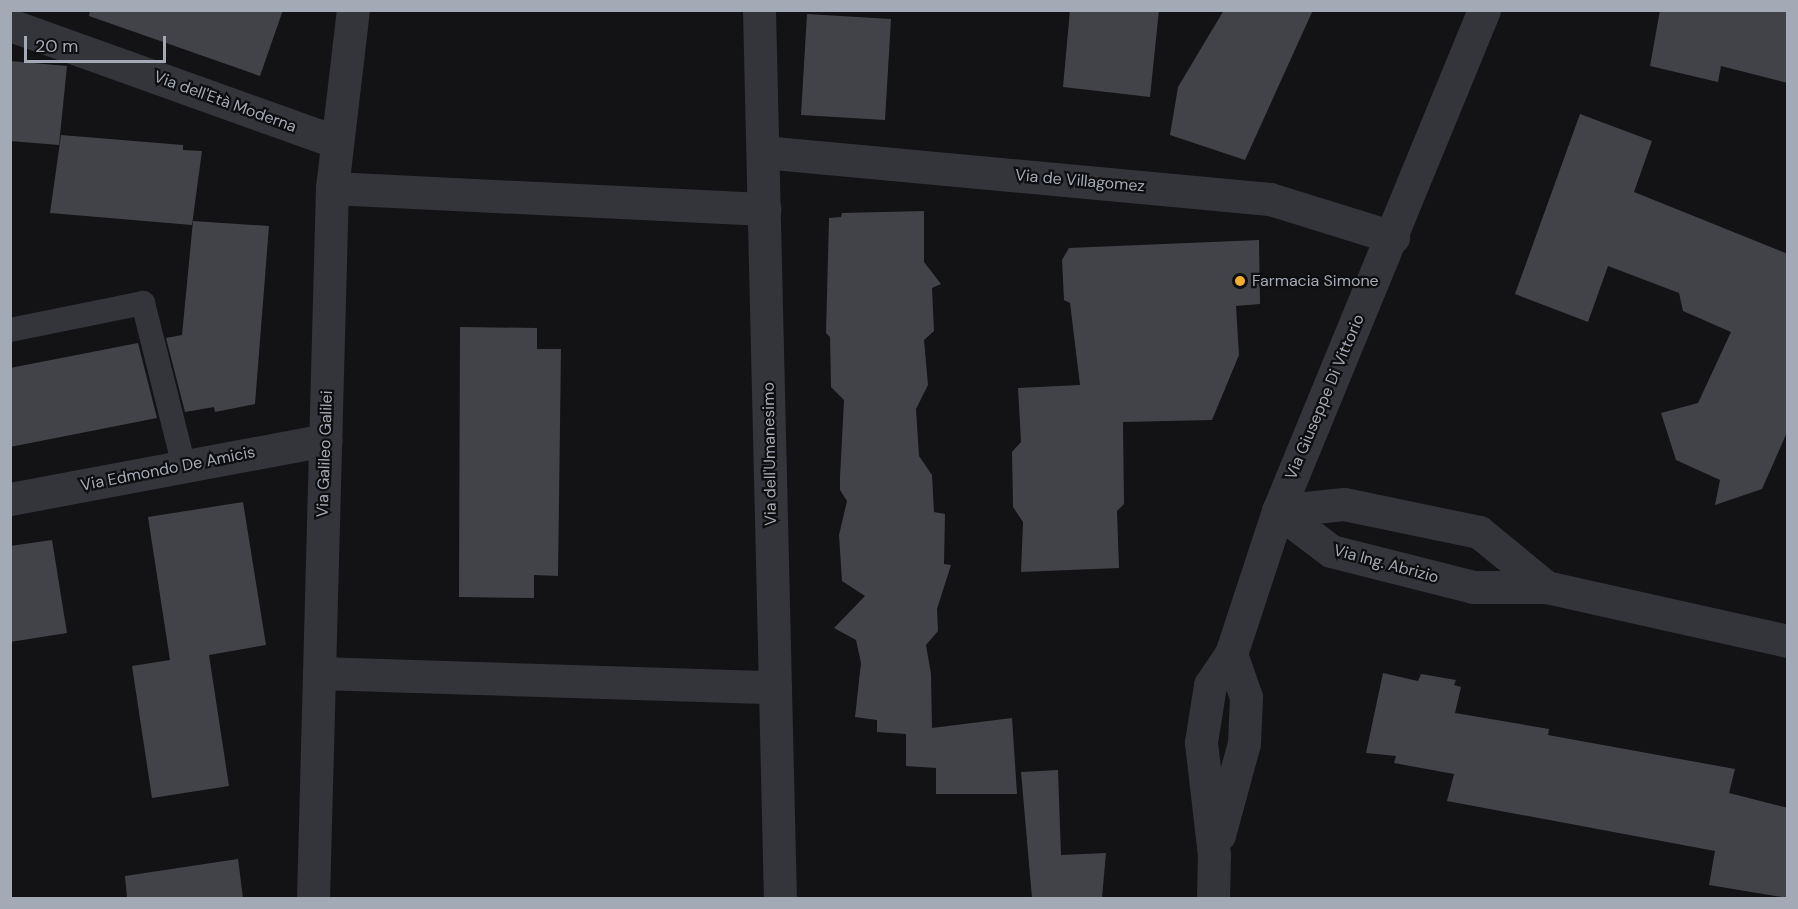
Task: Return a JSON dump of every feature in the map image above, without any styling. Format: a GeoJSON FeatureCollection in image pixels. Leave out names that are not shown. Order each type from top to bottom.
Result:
{"type":"FeatureCollection","features":[{"type":"Feature","properties":{"kind":"street","name":"Via Galileo Galilei"},"geometry":{"type":"LineString","coordinates":[[313,898],[332,188],[353,10]]}},
{"type":"Feature","properties":{"kind":"street","name":"Via dell'Umanesimo"},"geometry":{"type":"LineString","coordinates":[[759,10],[780,898]]}},
{"type":"Feature","properties":{"kind":"street","name":"Via Giuseppe Di Vittorio"},"geometry":{"type":"LineString","coordinates":[[1213,898],[1214,855],[1244,743],[1246,697],[1231,654],[1278,511],[1393,237],[1484,10]]}},
{"type":"Feature","properties":{"kind":"street","name":"Via dell'Età Moderna"},"geometry":{"type":"LineString","coordinates":[[10,25],[337,142]]}},
{"type":"Feature","properties":{"kind":"street","name":"Via de Villagomez"},"geometry":{"type":"LineString","coordinates":[[763,152],[1270,199],[1393,237]]}},
{"type":"Feature","properties":{"kind":"street"},"geometry":{"type":"LineString","coordinates":[[332,188],[764,209]]}},
{"type":"Feature","properties":{"kind":"street","name":"Via Edmondo De Amicis"},"geometry":{"type":"LineString","coordinates":[[10,499],[326,440]]}},
{"type":"Feature","properties":{"kind":"street","name":"Via Ing. Abrizio"},"geometry":{"type":"LineString","coordinates":[[1278,511],[1344,504],[1479,532],[1546,587]]}},
{"type":"Feature","properties":{"kind":"street","name":"Via Ing. Abrizio"},"geometry":{"type":"LineString","coordinates":[[1278,511],[1330,551],[1473,587],[1546,587],[1788,641]]}},
{"type":"Feature","properties":{"kind":"street"},"geometry":{"type":"LineString","coordinates":[[319,673],[775,687]]}},
{"type":"Feature","properties":{"kind":"lane"},"geometry":{"type":"LineString","coordinates":[[10,330],[143,303],[184,466]]}},
{"type":"Feature","properties":{"kind":"building"},"geometry":{"type":"Polygon","coordinates":[[[90,10],[283,10],[260,76],[89,16],[90,10]]]}},
{"type":"Feature","properties":{"kind":"building"},"geometry":{"type":"Polygon","coordinates":[[[1070,10],[1159,10],[1150,97],[1063,87],[1070,10]]]}},
{"type":"Feature","properties":{"kind":"building"},"geometry":{"type":"Polygon","coordinates":[[[1224,10],[1313,10],[1245,160],[1170,135],[1178,87],[1224,10]]]}},
{"type":"Feature","properties":{"kind":"building"},"geometry":{"type":"Polygon","coordinates":[[[1660,10],[1788,10],[1788,83],[1721,66],[1718,82],[1650,66],[1660,10]]]}},
{"type":"Feature","properties":{"kind":"building"},"geometry":{"type":"Polygon","coordinates":[[[807,14],[891,19],[885,120],[801,115],[807,14]]]}},
{"type":"Feature","properties":{"kind":"building"},"geometry":{"type":"Polygon","coordinates":[[[10,61],[67,66],[59,145],[10,141],[10,61]]]}},
{"type":"Feature","properties":{"kind":"building"},"geometry":{"type":"Polygon","coordinates":[[[1580,114],[1652,141],[1634,192],[1788,254],[1788,430],[1762,489],[1715,505],[1720,480],[1676,460],[1661,413],[1698,403],[1731,332],[1683,311],[1679,293],[1608,266],[1588,322],[1515,294],[1580,114]]]}},
{"type":"Feature","properties":{"kind":"building"},"geometry":{"type":"Polygon","coordinates":[[[61,135],[183,145],[183,150],[202,151],[192,225],[50,213],[61,135]]]}},
{"type":"Feature","properties":{"kind":"building"},"geometry":{"type":"Polygon","coordinates":[[[924,211],[924,262],[941,284],[932,288],[934,331],[924,340],[928,385],[916,409],[919,456],[932,475],[934,512],[945,514],[944,564],[951,565],[937,609],[938,631],[926,645],[931,674],[932,728],[1012,718],[1017,794],[936,794],[936,768],[906,766],[906,734],[877,732],[877,720],[855,717],[861,663],[856,640],[834,628],[865,596],[842,581],[839,535],[847,501],[840,490],[844,400],[831,387],[830,337],[826,333],[829,218],[841,217],[842,213],[924,211]]]}},
{"type":"Feature","properties":{"kind":"building"},"geometry":{"type":"Polygon","coordinates":[[[193,221],[269,226],[255,404],[215,412],[214,407],[185,412],[166,338],[182,335],[193,221]]]}},
{"type":"Feature","properties":{"kind":"building"},"geometry":{"type":"Polygon","coordinates":[[[1259,240],[1260,304],[1236,306],[1239,355],[1212,420],[1123,422],[1124,504],[1117,511],[1119,568],[1021,572],[1023,522],[1013,507],[1012,452],[1021,442],[1018,388],[1080,385],[1070,303],[1064,300],[1062,260],[1069,248],[1259,240]]]}},
{"type":"Feature","properties":{"kind":"building"},"geometry":{"type":"Polygon","coordinates":[[[460,327],[537,328],[537,349],[561,349],[558,576],[534,575],[534,598],[459,597],[460,327]]]}},
{"type":"Feature","properties":{"kind":"building"},"geometry":{"type":"Polygon","coordinates":[[[138,343],[157,418],[10,447],[10,368],[138,343]]]}},
{"type":"Feature","properties":{"kind":"building"},"geometry":{"type":"Polygon","coordinates":[[[243,502],[266,645],[209,655],[229,786],[152,798],[132,666],[170,660],[148,517],[243,502]]]}},
{"type":"Feature","properties":{"kind":"building"},"geometry":{"type":"Polygon","coordinates":[[[52,540],[67,633],[10,642],[10,546],[52,540]]]}},
{"type":"Feature","properties":{"kind":"building"},"geometry":{"type":"Polygon","coordinates":[[[1383,673],[1418,681],[1421,674],[1456,680],[1454,685],[1461,687],[1455,713],[1549,729],[1548,735],[1735,769],[1729,793],[1788,808],[1788,898],[1709,885],[1715,851],[1447,801],[1454,774],[1394,763],[1396,756],[1366,753],[1383,673]]]}},
{"type":"Feature","properties":{"kind":"building"},"geometry":{"type":"Polygon","coordinates":[[[1058,770],[1061,855],[1106,853],[1102,898],[1032,898],[1021,772],[1058,770]]]}},
{"type":"Feature","properties":{"kind":"building"},"geometry":{"type":"Polygon","coordinates":[[[238,859],[243,898],[127,898],[125,876],[238,859]]]}},
{"type":"Feature","properties":{"kind":"place","name":"Farmacia Simone"},"geometry":{"type":"Point","coordinates":[1240,281]}}]}
